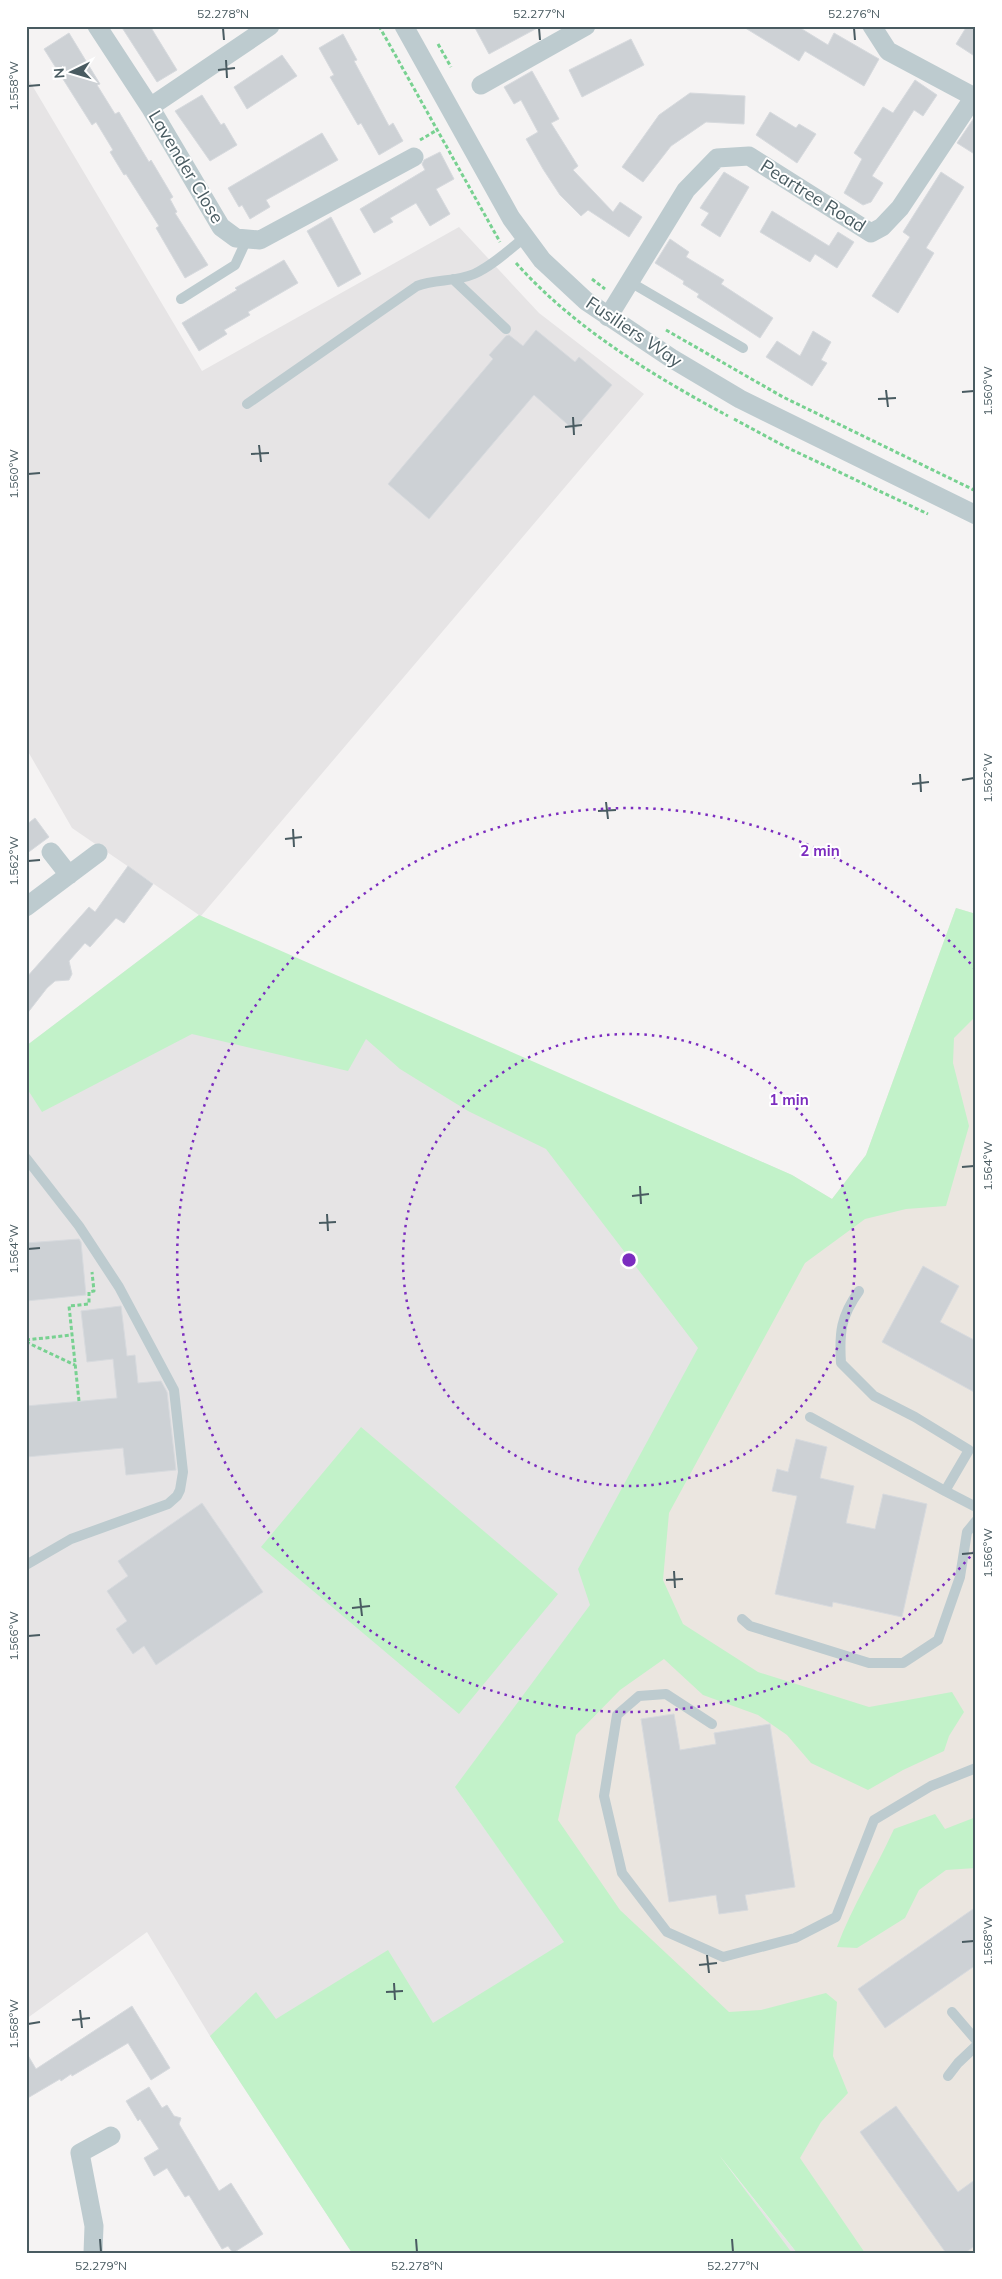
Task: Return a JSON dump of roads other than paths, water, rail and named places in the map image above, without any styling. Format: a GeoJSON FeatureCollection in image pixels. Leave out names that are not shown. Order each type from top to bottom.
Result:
{"type":"FeatureCollection","features":[{"type":"Feature","properties":{"kind":"street","name":"Lavender Close"},"geometry":{"type":"LineString","coordinates":[[97,26],[150,108],[221,227],[236,238],[247,239]]}},
{"type":"Feature","properties":{"kind":"street"},"geometry":{"type":"LineString","coordinates":[[150,108],[270,26]]}},
{"type":"Feature","properties":{"kind":"street","name":"Fusiliers Way"},"geometry":{"type":"LineString","coordinates":[[404,26],[524,238],[542,260],[586,301],[671,358],[740,399],[976,515]]}},
{"type":"Feature","properties":{"kind":"street"},"geometry":{"type":"LineString","coordinates":[[481,84],[586,26]]}},
{"type":"Feature","properties":{"kind":"street"},"geometry":{"type":"LineString","coordinates":[[872,26],[888,51],[975,98]]}},
{"type":"Feature","properties":{"kind":"street","name":"Peartree Road"},"geometry":{"type":"LineString","coordinates":[[608,316],[686,190],[717,158],[749,156],[871,233],[882,227],[900,208],[975,98]]}},
{"type":"Feature","properties":{"kind":"street"},"geometry":{"type":"LineString","coordinates":[[247,239],[260,240],[414,157]]}},
{"type":"Feature","properties":{"kind":"street"},"geometry":{"type":"LineString","coordinates":[[51,852],[69,875]]}},
{"type":"Feature","properties":{"kind":"street"},"geometry":{"type":"LineString","coordinates":[[26,907],[98,853]]}},
{"type":"Feature","properties":{"kind":"street"},"geometry":{"type":"LineString","coordinates":[[93,2253],[94,2226],[80,2153],[111,2136]]}},
{"type":"Feature","properties":{"kind":"lane"},"geometry":{"type":"LineString","coordinates":[[246,404],[416,286],[430,281],[453,279],[474,274],[524,238]]}},
{"type":"Feature","properties":{"kind":"lane"},"geometry":{"type":"LineString","coordinates":[[181,299],[235,266],[247,239]]}},
{"type":"Feature","properties":{"kind":"lane"},"geometry":{"type":"LineString","coordinates":[[453,279],[506,329]]}},
{"type":"Feature","properties":{"kind":"lane"},"geometry":{"type":"LineString","coordinates":[[630,282],[743,348]]}},
{"type":"Feature","properties":{"kind":"lane"},"geometry":{"type":"LineString","coordinates":[[26,1158],[67,1210],[119,1287],[174,1390],[183,1465],[178,1496],[168,1504],[156,1510],[71,1539],[26,1566]]}},
{"type":"Feature","properties":{"kind":"lane"},"geometry":{"type":"LineString","coordinates":[[859,1291],[849,1305],[841,1323],[841,1363],[874,1396],[972,1452],[945,1491]]}},
{"type":"Feature","properties":{"kind":"lane"},"geometry":{"type":"LineString","coordinates":[[810,1417],[976,1507]]}},
{"type":"Feature","properties":{"kind":"lane"},"geometry":{"type":"LineString","coordinates":[[742,1619],[750,1626],[869,1663],[903,1663],[938,1640],[960,1577],[967,1532],[976,1521]]}},
{"type":"Feature","properties":{"kind":"lane"},"geometry":{"type":"LineString","coordinates":[[712,1724],[666,1694],[639,1696],[617,1715],[604,1796],[622,1873],[667,1932],[723,1957],[795,1938],[836,1917],[874,1820],[931,1786],[976,1768]]}},
{"type":"Feature","properties":{"kind":"lane"},"geometry":{"type":"LineString","coordinates":[[952,2012],[976,2040]]}},
{"type":"Feature","properties":{"kind":"lane"},"geometry":{"type":"LineString","coordinates":[[948,2076],[958,2062],[976,2046]]}}]}
